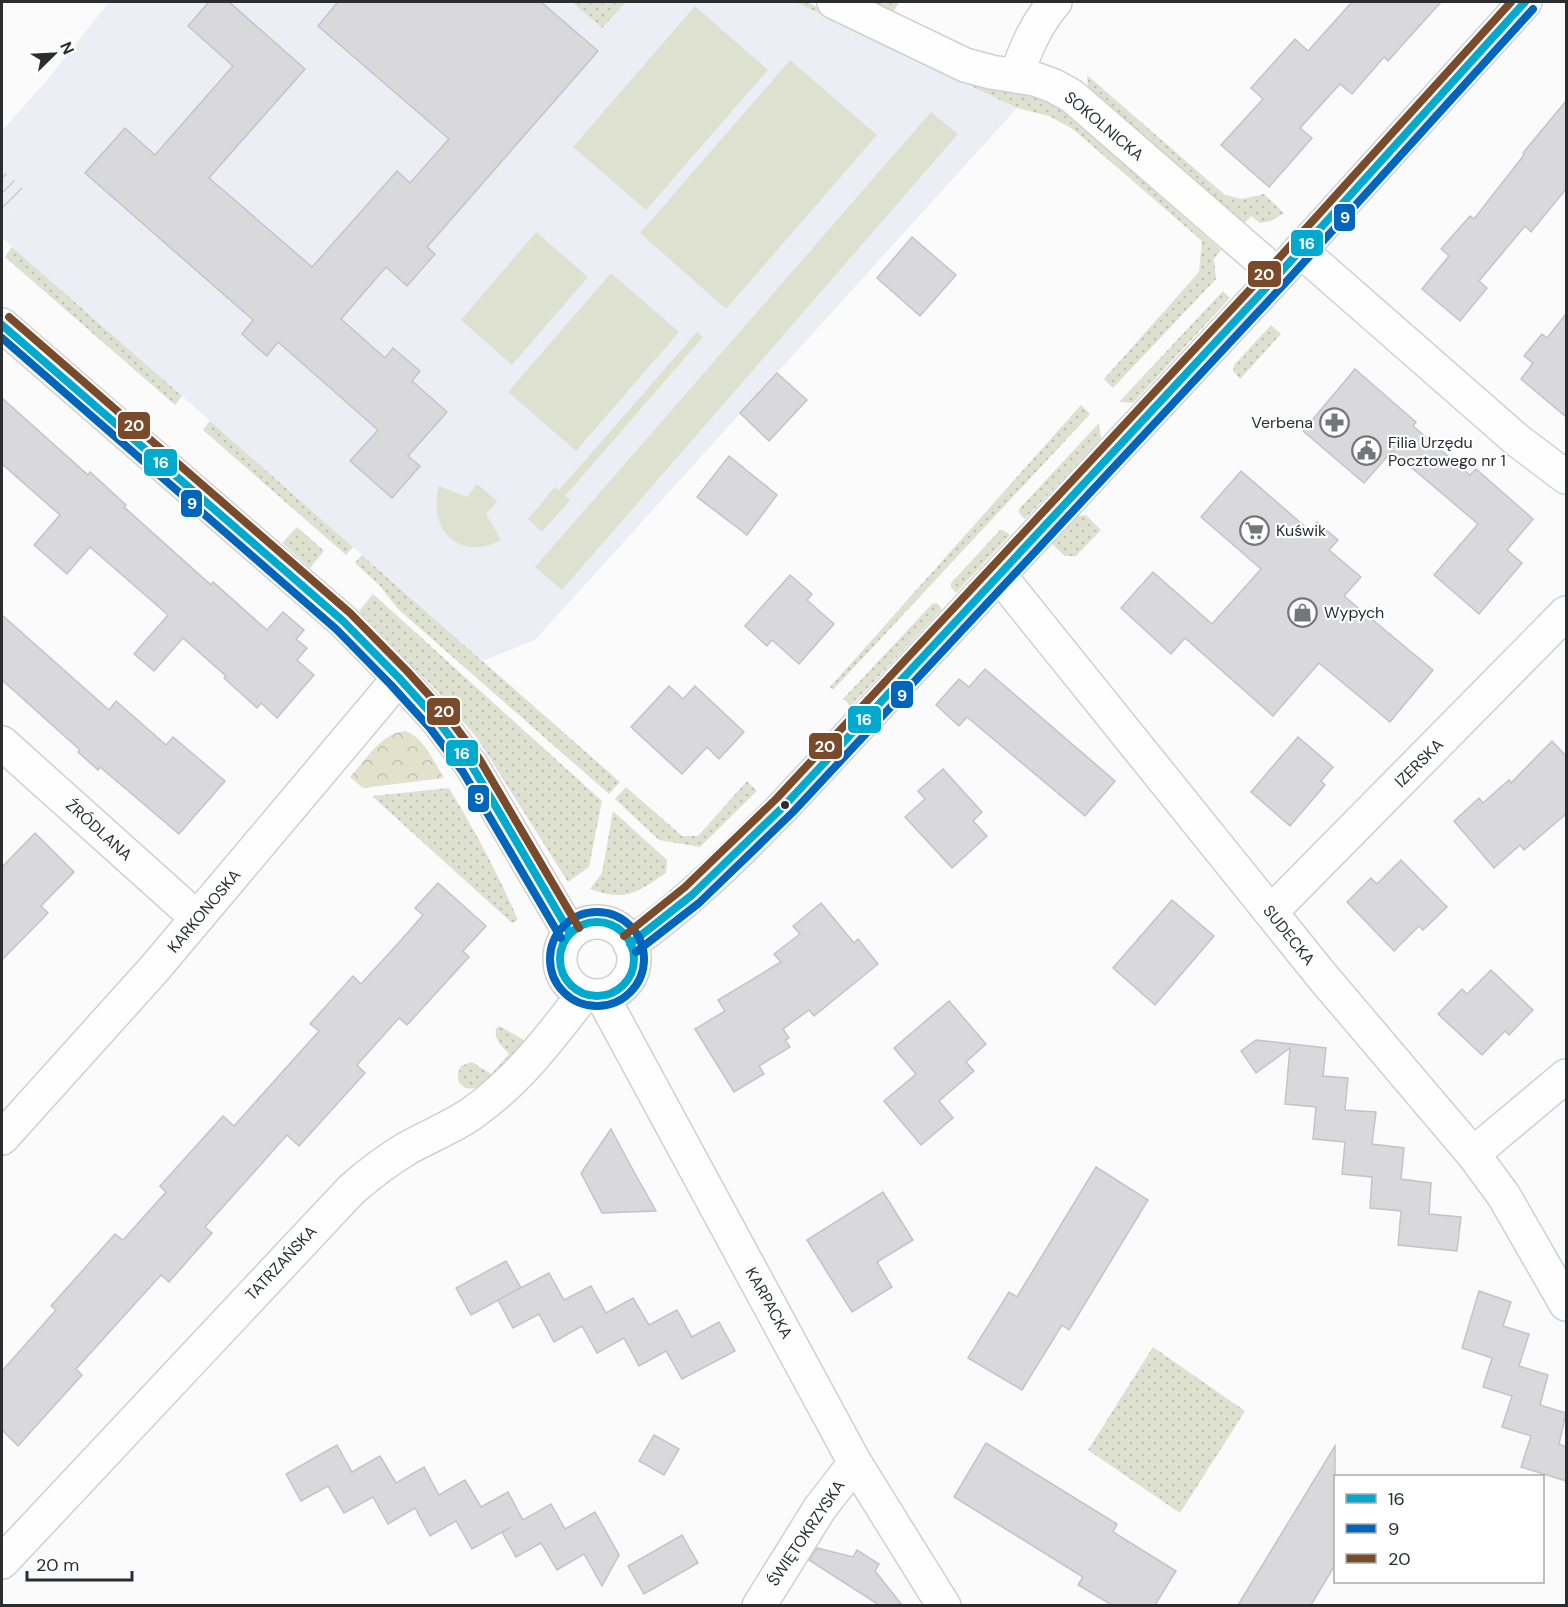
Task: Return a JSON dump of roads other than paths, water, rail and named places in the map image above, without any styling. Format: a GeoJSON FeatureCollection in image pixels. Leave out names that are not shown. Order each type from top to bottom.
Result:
{"type":"FeatureCollection","features":[{"type":"Feature","properties":{"kind":"street","name":"SOKOLNICKA"},"geometry":{"type":"LineString","coordinates":[[834,2],[965,65],[1035,79],[1072,96],[1278,275]]}},
{"type":"Feature","properties":{"kind":"street"},"geometry":{"type":"LineString","coordinates":[[1016,76],[1029,41],[1042,17],[1055,2]]}},
{"type":"Feature","properties":{"kind":"street"},"geometry":{"type":"LineString","coordinates":[[630,944],[684,903],[745,847],[1278,275],[1525,2]]}},
{"type":"Feature","properties":{"kind":"street"},"geometry":{"type":"LineString","coordinates":[[1300,250],[1508,433],[1566,477]]}},
{"type":"Feature","properties":{"kind":"street"},"geometry":{"type":"LineString","coordinates":[[2,325],[343,621],[399,678],[438,721],[472,766],[570,933]]}},
{"type":"Feature","properties":{"kind":"street","name":"SUDECKA"},"geometry":{"type":"LineString","coordinates":[[999,575],[1322,976],[1473,1154],[1510,1206],[1566,1304]]}},
{"type":"Feature","properties":{"kind":"street","name":"IZERSKA"},"geometry":{"type":"LineString","coordinates":[[1271,912],[1566,613]]}},
{"type":"Feature","properties":{"kind":"street","name":"KARKONOSKA"},"geometry":{"type":"LineString","coordinates":[[2,1138],[155,968],[399,678]]}},
{"type":"Feature","properties":{"kind":"street","name":"ŹRÓDLANA"},"geometry":{"type":"LineString","coordinates":[[2,743],[197,918]]}},
{"type":"Feature","properties":{"kind":"street"},"geometry":{"type":"LineString","coordinates":[[591,922],[603,923],[624,934],[630,944],[633,966],[629,977],[612,993],[593,995],[575,989],[562,973],[561,951],[564,941],[580,926],[591,922]]}},
{"type":"Feature","properties":{"kind":"street","name":"KARPACKA"},"geometry":{"type":"LineString","coordinates":[[593,995],[855,1462],[945,1605]]}},
{"type":"Feature","properties":{"kind":"street","name":"TATRZAŃSKA"},"geometry":{"type":"LineString","coordinates":[[2,1562],[351,1190],[381,1165],[407,1148],[471,1114],[497,1094],[523,1071],[593,995]]}},
{"type":"Feature","properties":{"kind":"street"},"geometry":{"type":"LineString","coordinates":[[1473,1154],[1566,1076]]}},
{"type":"Feature","properties":{"kind":"street","name":"ŚWIĘTOKRZYSKA"},"geometry":{"type":"LineString","coordinates":[[759,1605],[820,1508],[855,1462]]}},
{"type":"Feature","properties":{"kind":"place","name":"Verbena"},"geometry":{"type":"Point","coordinates":[1334,422]}},
{"type":"Feature","properties":{"kind":"place","name":"Filia Urzędu Pocztowego nr 1"},"geometry":{"type":"Point","coordinates":[1367,451]}},
{"type":"Feature","properties":{"kind":"place","name":"Kuświk"},"geometry":{"type":"Point","coordinates":[1255,530]}},
{"type":"Feature","properties":{"kind":"place","name":"Wypych"},"geometry":{"type":"Point","coordinates":[1303,612]}}]}
